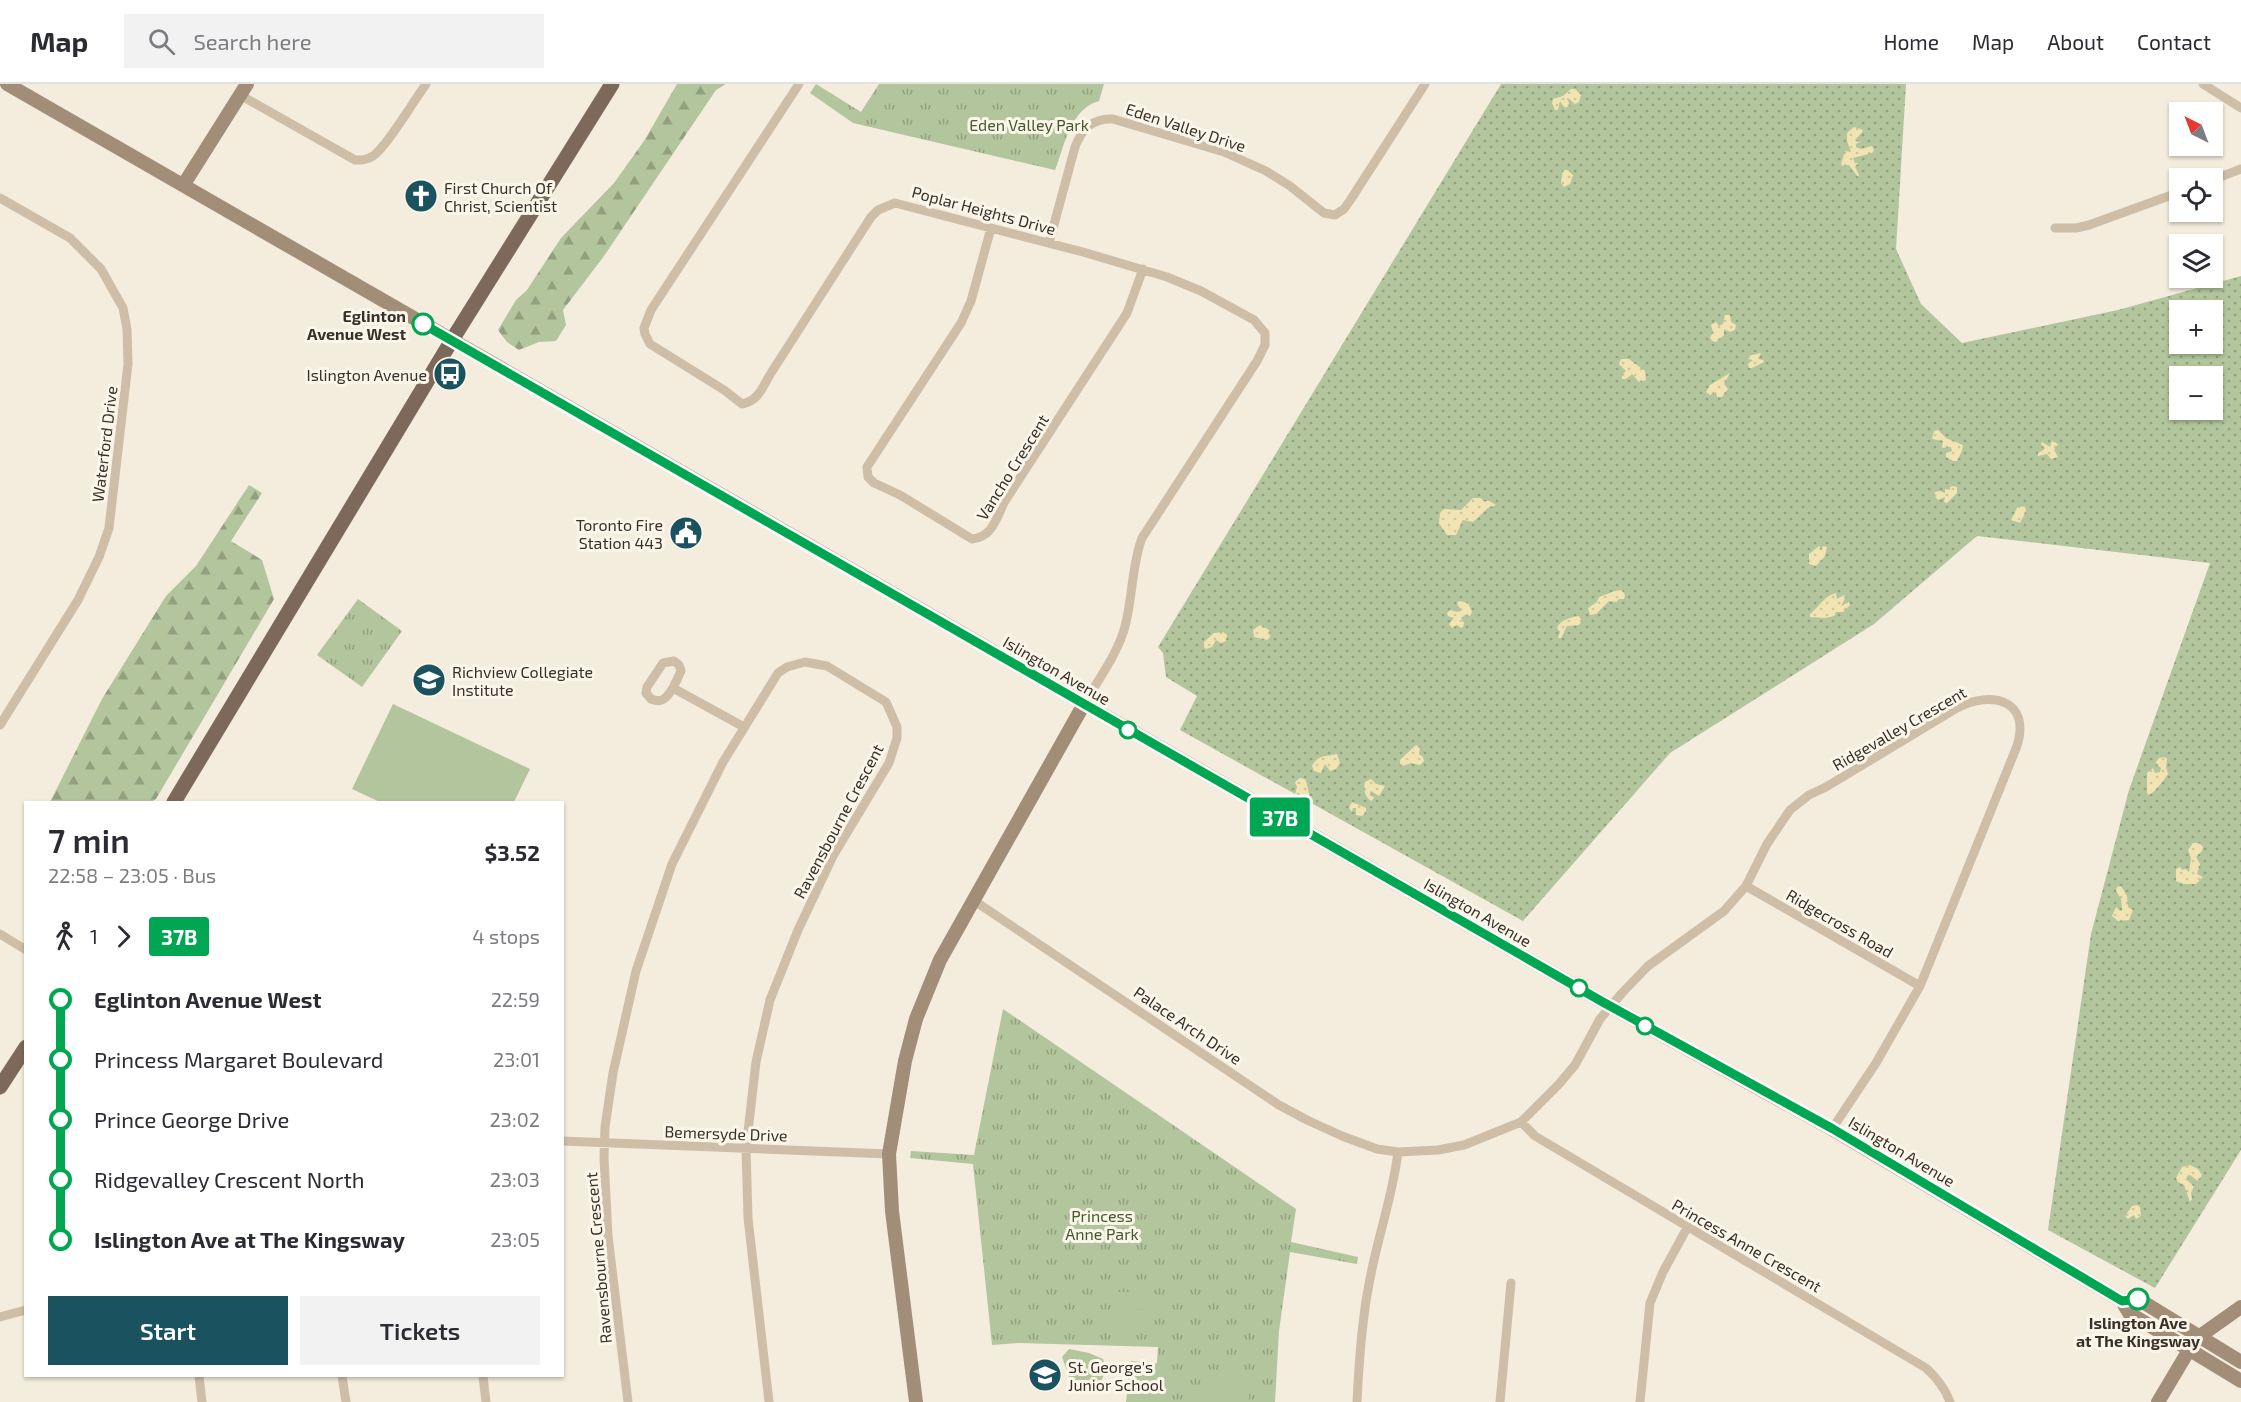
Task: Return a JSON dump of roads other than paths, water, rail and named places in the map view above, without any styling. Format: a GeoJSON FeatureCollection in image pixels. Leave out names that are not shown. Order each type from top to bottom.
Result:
{"type":"FeatureCollection","features":[{"type":"Feature","properties":{"kind":"main road","name":"Islington Avenue"},"geometry":{"type":"LineString","coordinates":[[7,84],[1611,1006],[1833,1129],[2122,1301],[2129,1313],[2241,1381]]}},
{"type":"Feature","properties":{"kind":"main road"},"geometry":{"type":"LineString","coordinates":[[175,801],[452,340],[612,84]]}},
{"type":"Feature","properties":{"kind":"main road"},"geometry":{"type":"LineString","coordinates":[[184,184],[244,90]]}},
{"type":"Feature","properties":{"kind":"main road"},"geometry":{"type":"LineString","coordinates":[[916,1402],[893,1223],[889,1154],[899,1086],[916,1019],[940,960],[1084,704]]}},
{"type":"Feature","properties":{"kind":"main road"},"geometry":{"type":"LineString","coordinates":[[0,1087],[24,1050]]}},
{"type":"Feature","properties":{"kind":"main road","name":"Islington Avenue"},"geometry":{"type":"LineString","coordinates":[[2122,1301],[2138,1299],[2241,1362]]}},
{"type":"Feature","properties":{"kind":"main road"},"geometry":{"type":"LineString","coordinates":[[2158,1402],[2200,1336],[2241,1307]]}},
{"type":"Feature","properties":{"kind":"street"},"geometry":{"type":"LineString","coordinates":[[244,90],[355,160],[364,160],[375,155],[380,149],[426,84]]}},
{"type":"Feature","properties":{"kind":"street","name":"Poplar Heights Drive"},"geometry":{"type":"LineString","coordinates":[[799,84],[651,310],[644,328],[650,344],[656,349],[724,390],[742,404],[751,402],[758,396],[865,227],[878,210],[895,203],[1143,269],[1201,291],[1254,320],[1263,328],[1266,338],[1265,345],[1257,361],[1142,538],[1134,565],[1125,628],[1084,704]]}},
{"type":"Feature","properties":{"kind":"street","name":"Eden Valley Drive"},"geometry":{"type":"LineString","coordinates":[[1049,243],[1075,147],[1081,133],[1095,121],[1103,118],[1113,119],[1224,153],[1266,171],[1290,186],[1324,213],[1335,214],[1344,209],[1351,199],[1425,84]]}},
{"type":"Feature","properties":{"kind":"street"},"geometry":{"type":"LineString","coordinates":[[2202,84],[2241,108]]}},
{"type":"Feature","properties":{"kind":"street"},"geometry":{"type":"LineString","coordinates":[[2223,176],[2241,169]]}},
{"type":"Feature","properties":{"kind":"street"},"geometry":{"type":"LineString","coordinates":[[2055,228],[2076,228],[2089,225],[2169,196]]}},
{"type":"Feature","properties":{"kind":"street","name":"Waterford Drive"},"geometry":{"type":"LineString","coordinates":[[0,725],[78,600],[103,546],[109,528],[128,364],[127,329],[123,308],[101,269],[70,238],[2,202]]}},
{"type":"Feature","properties":{"kind":"street","name":"Vancho Crescent"},"geometry":{"type":"LineString","coordinates":[[991,228],[971,301],[961,323],[867,467],[868,477],[874,483],[900,495],[972,539],[982,538],[990,532],[1005,501],[1127,313],[1143,269]]}},
{"type":"Feature","properties":{"kind":"street","name":"Ravensbourne Crescent"},"geometry":{"type":"LineString","coordinates":[[628,1402],[608,1236],[604,1143],[613,1073],[636,971],[672,864],[701,803],[744,727],[778,672],[796,663],[813,662],[827,666],[886,702],[897,727],[897,738],[889,763],[832,856],[798,930],[770,1000],[756,1062],[746,1149],[748,1218],[769,1402]]}},
{"type":"Feature","properties":{"kind":"street"},"geometry":{"type":"LineString","coordinates":[[663,663],[680,664],[681,670],[673,688],[666,699],[662,700],[651,699],[646,693],[647,687],[663,663]]}},
{"type":"Feature","properties":{"kind":"street"},"geometry":{"type":"LineString","coordinates":[[673,688],[744,727]]}},
{"type":"Feature","properties":{"kind":"street","name":"Ridgevalley Crescent"},"geometry":{"type":"LineString","coordinates":[[1521,1122],[1541,1104],[1570,1071],[1600,1019],[1648,966],[1679,942],[1711,922],[1746,886],[1767,844],[1790,810],[1809,795],[1971,701],[1986,699],[2002,701],[2013,709],[2019,718],[2021,732],[1920,986],[1876,1063],[1833,1129]]}},
{"type":"Feature","properties":{"kind":"street","name":"Ridgecross Road"},"geometry":{"type":"LineString","coordinates":[[1746,886],[1920,986]]}},
{"type":"Feature","properties":{"kind":"street","name":"Palace Arch Drive"},"geometry":{"type":"LineString","coordinates":[[973,900],[1279,1105],[1342,1136],[1377,1149],[1398,1152],[1438,1150],[1464,1145],[1521,1122]]}},
{"type":"Feature","properties":{"kind":"street"},"geometry":{"type":"LineString","coordinates":[[0,934],[24,949]]}},
{"type":"Feature","properties":{"kind":"street","name":"Princess Anne Crescent"},"geometry":{"type":"LineString","coordinates":[[1521,1122],[1536,1136],[1687,1228],[1926,1368],[1942,1386],[1950,1402]]}},
{"type":"Feature","properties":{"kind":"street","name":"Bemersyde Drive"},"geometry":{"type":"LineString","coordinates":[[564,1141],[889,1154]]}},
{"type":"Feature","properties":{"kind":"street"},"geometry":{"type":"LineString","coordinates":[[1358,1402],[1365,1306],[1395,1177],[1398,1152]]}},
{"type":"Feature","properties":{"kind":"street"},"geometry":{"type":"LineString","coordinates":[[1640,1402],[1650,1303],[1663,1272],[1687,1228]]}},
{"type":"Feature","properties":{"kind":"street"},"geometry":{"type":"LineString","coordinates":[[1500,1402],[1511,1283]]}},
{"type":"Feature","properties":{"kind":"street"},"geometry":{"type":"LineString","coordinates":[[0,1317],[24,1311]]}},
{"type":"Feature","properties":{"kind":"street"},"geometry":{"type":"LineString","coordinates":[[199,1377],[202,1402]]}},
{"type":"Feature","properties":{"kind":"street"},"geometry":{"type":"LineString","coordinates":[[342,1377],[346,1402]]}},
{"type":"Feature","properties":{"kind":"street"},"geometry":{"type":"LineString","coordinates":[[483,1377],[486,1402]]}},
{"type":"Feature","properties":{"kind":"place","name":"First Church Of Christ, Scientist"},"geometry":{"type":"Point","coordinates":[421,196]}},
{"type":"Feature","properties":{"kind":"place","name":"Eglinton Avenue West"},"geometry":{"type":"Point","coordinates":[423,324]}},
{"type":"Feature","properties":{"kind":"place","name":"Islington Avenue"},"geometry":{"type":"Point","coordinates":[450,374]}},
{"type":"Feature","properties":{"kind":"place","name":"Toronto Fire Station 443"},"geometry":{"type":"Point","coordinates":[686,533]}},
{"type":"Feature","properties":{"kind":"place","name":"Richview Collegiate Institute"},"geometry":{"type":"Point","coordinates":[429,680]}},
{"type":"Feature","properties":{"kind":"place","name":"Islington Ave at The Kingsway"},"geometry":{"type":"Point","coordinates":[2138,1299]}},
{"type":"Feature","properties":{"kind":"place","name":"St. George's Junior School"},"geometry":{"type":"Point","coordinates":[1045,1375]}},
{"type":"Feature","properties":{"kind":"park label","name":"Eden Valley Park"},"geometry":{"type":"Point","coordinates":[1029,124]}},
{"type":"Feature","properties":{"kind":"park label","name":"Princess Anne Park"},"geometry":{"type":"Point","coordinates":[1102,1224]}}]}
